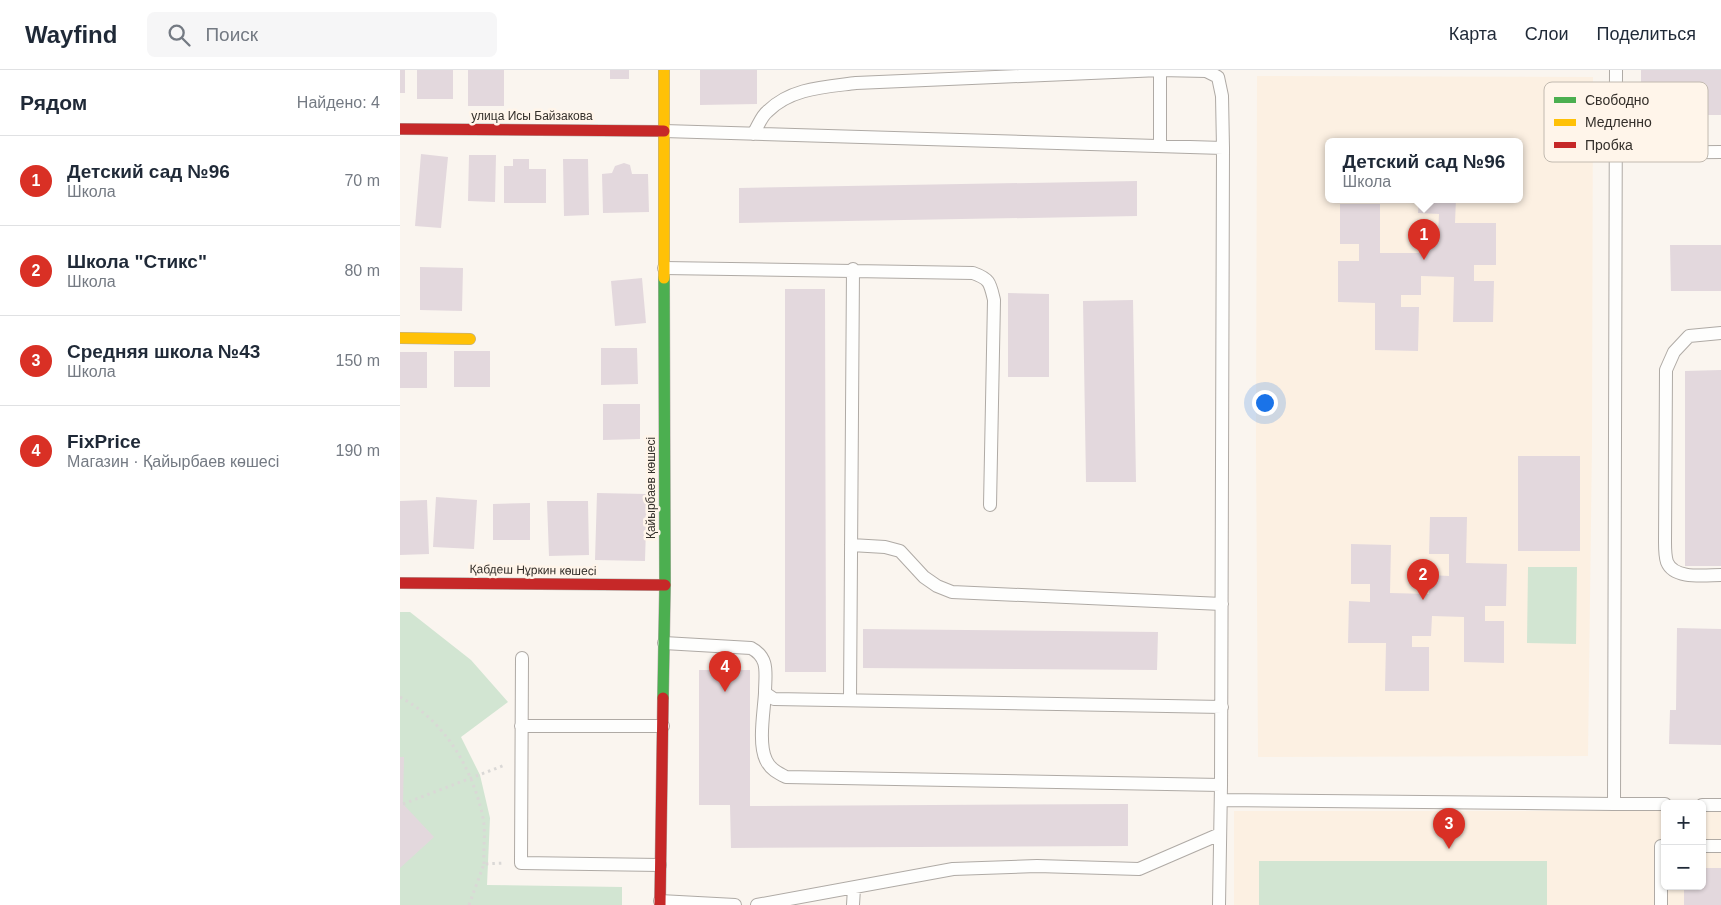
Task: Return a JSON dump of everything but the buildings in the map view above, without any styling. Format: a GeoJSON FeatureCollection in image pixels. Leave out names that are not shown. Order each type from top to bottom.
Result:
{"type":"FeatureCollection","features":[{"type":"Feature","properties":{"kind":"street","name":"Қайырбаев көшесі"},"geometry":{"type":"LineString","coordinates":[[660,903],[665,585],[664,70]]}},
{"type":"Feature","properties":{"kind":"street","name":"улица Исы Байзакова"},"geometry":{"type":"LineString","coordinates":[[400,129],[664,131]]}},
{"type":"Feature","properties":{"kind":"street"},"geometry":{"type":"LineString","coordinates":[[400,338],[470,340]]}},
{"type":"Feature","properties":{"kind":"street","name":"Қабдеш Нұркин көшесі"},"geometry":{"type":"LineString","coordinates":[[400,582],[665,585]]}},
{"type":"Feature","properties":{"kind":"lane"},"geometry":{"type":"LineString","coordinates":[[856,83],[857,70]]}},
{"type":"Feature","properties":{"kind":"lane"},"geometry":{"type":"LineString","coordinates":[[753,134],[766,112],[785,97],[813,89],[856,83],[1160,70],[1206,70],[1218,77],[1222,96],[1223,148],[1222,707],[1219,905]]}},
{"type":"Feature","properties":{"kind":"lane"},"geometry":{"type":"LineString","coordinates":[[1160,70],[1160,146]]}},
{"type":"Feature","properties":{"kind":"lane"},"geometry":{"type":"LineString","coordinates":[[664,131],[1223,148]]}},
{"type":"Feature","properties":{"kind":"lane"},"geometry":{"type":"LineString","coordinates":[[1708,152],[1721,152]]}},
{"type":"Feature","properties":{"kind":"lane"},"geometry":{"type":"LineString","coordinates":[[1614,804],[1616,162]]}},
{"type":"Feature","properties":{"kind":"lane"},"geometry":{"type":"LineString","coordinates":[[664,268],[973,273],[984,277],[990,282],[994,300],[990,505]]}},
{"type":"Feature","properties":{"kind":"lane"},"geometry":{"type":"LineString","coordinates":[[850,699],[853,270]]}},
{"type":"Feature","properties":{"kind":"lane"},"geometry":{"type":"LineString","coordinates":[[1721,333],[1689,336],[1674,352],[1666,370],[1665,542],[1667,562],[1673,571],[1687,575],[1721,575]]}},
{"type":"Feature","properties":{"kind":"lane"},"geometry":{"type":"LineString","coordinates":[[851,546],[885,547],[900,551],[924,577],[937,586],[952,592],[1222,604]]}},
{"type":"Feature","properties":{"kind":"lane"},"geometry":{"type":"LineString","coordinates":[[664,643],[751,648],[761,653],[764,662],[765,693],[762,749],[766,761],[774,771],[786,777],[1221,785]]}},
{"type":"Feature","properties":{"kind":"lane"},"geometry":{"type":"LineString","coordinates":[[522,658],[521,863],[660,866]]}},
{"type":"Feature","properties":{"kind":"lane"},"geometry":{"type":"LineString","coordinates":[[765,693],[774,699],[1222,707]]}},
{"type":"Feature","properties":{"kind":"lane"},"geometry":{"type":"LineString","coordinates":[[521,726],[663,726]]}},
{"type":"Feature","properties":{"kind":"lane"},"geometry":{"type":"LineString","coordinates":[[1221,800],[1661,804]]}},
{"type":"Feature","properties":{"kind":"lane"},"geometry":{"type":"LineString","coordinates":[[1706,804],[1721,804]]}},
{"type":"Feature","properties":{"kind":"lane"},"geometry":{"type":"LineString","coordinates":[[757,905],[953,868],[1037,866],[1139,869],[1220,834]]}},
{"type":"Feature","properties":{"kind":"lane"},"geometry":{"type":"LineString","coordinates":[[1706,846],[1721,846]]}},
{"type":"Feature","properties":{"kind":"lane"},"geometry":{"type":"LineString","coordinates":[[853,905],[854,888]]}},
{"type":"Feature","properties":{"kind":"lane"},"geometry":{"type":"LineString","coordinates":[[1662,890],[1662,905]]}},
{"type":"Feature","properties":{"kind":"lane"},"geometry":{"type":"LineString","coordinates":[[660,903],[735,905]]}},
{"type":"Feature","properties":{"kind":"path"},"geometry":{"type":"LineString","coordinates":[[400,697],[414,705],[441,730],[472,778],[483,819],[484,864],[469,905]]}},
{"type":"Feature","properties":{"kind":"path"},"geometry":{"type":"LineString","coordinates":[[403,804],[522,760]]}},
{"type":"Feature","properties":{"kind":"path"},"geometry":{"type":"LineString","coordinates":[[484,864],[521,863]]}},
{"type":"Feature","properties":{"kind":"shaded area"},"geometry":{"type":"Polygon","coordinates":[[[1257,76],[1593,77],[1593,82],[1544,82],[1544,162],[1593,162],[1588,756],[1258,757],[1256,443],[1257,76]]]}},
{"type":"Feature","properties":{"kind":"shaded area"},"geometry":{"type":"Polygon","coordinates":[[[1234,811],[1661,811],[1661,890],[1706,890],[1706,811],[1721,811],[1721,905],[1234,905],[1234,811]]]}},
{"type":"Feature","properties":{"kind":"green space"},"geometry":{"type":"Polygon","coordinates":[[[1528,567],[1577,567],[1576,644],[1527,643],[1528,567]]]}},
{"type":"Feature","properties":{"kind":"green space"},"geometry":{"type":"Polygon","coordinates":[[[400,612],[410,612],[471,660],[508,702],[461,737],[480,775],[490,818],[487,885],[622,887],[622,905],[400,905],[400,612]]]}},
{"type":"Feature","properties":{"kind":"green space"},"geometry":{"type":"Polygon","coordinates":[[[1259,861],[1547,861],[1547,905],[1259,905],[1259,861]]]}},
{"type":"Feature","properties":{"kind":"traffic: fast"},"geometry":{"type":"LineString","coordinates":[[663,698],[665,585],[664,278]]}},
{"type":"Feature","properties":{"kind":"traffic: slow"},"geometry":{"type":"LineString","coordinates":[[664,70],[664,278]]}},
{"type":"Feature","properties":{"kind":"traffic: slow"},"geometry":{"type":"LineString","coordinates":[[400,338],[470,339]]}},
{"type":"Feature","properties":{"kind":"traffic: jam"},"geometry":{"type":"LineString","coordinates":[[400,129],[664,131]]}},
{"type":"Feature","properties":{"kind":"traffic: jam"},"geometry":{"type":"LineString","coordinates":[[400,583],[665,585]]}},
{"type":"Feature","properties":{"kind":"traffic: jam"},"geometry":{"type":"LineString","coordinates":[[660,905],[663,698]]}},
{"type":"Feature","properties":{"kind":"place","name":"Детский сад №96"},"geometry":{"type":"Point","coordinates":[1424,260]}},
{"type":"Feature","properties":{"kind":"place","name":"Школа \"Стикс\""},"geometry":{"type":"Point","coordinates":[1423,600]}},
{"type":"Feature","properties":{"kind":"place","name":"FixPrice"},"geometry":{"type":"Point","coordinates":[725,692]}},
{"type":"Feature","properties":{"kind":"place","name":"Средняя школа №43"},"geometry":{"type":"Point","coordinates":[1449,849]}}]}
